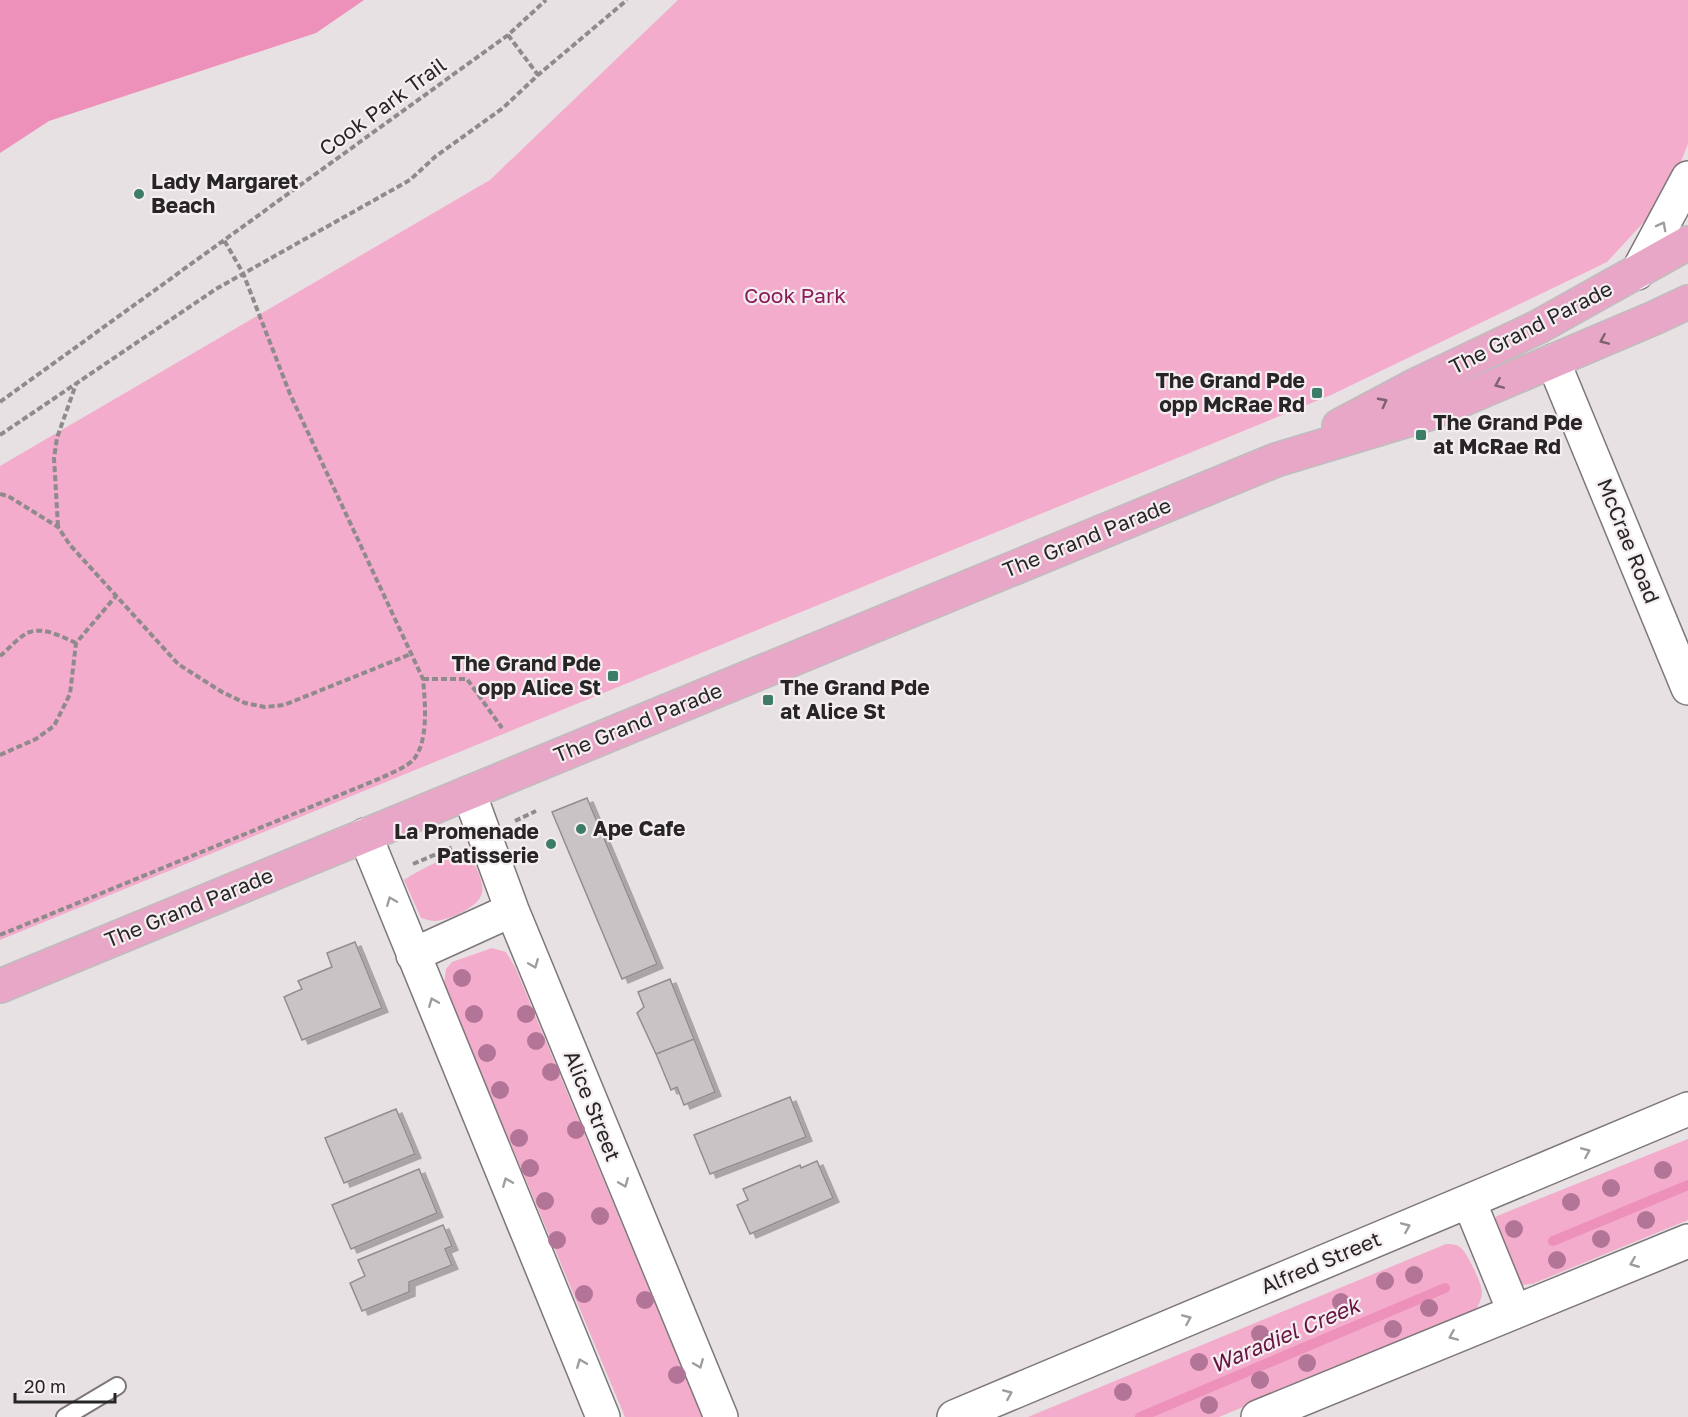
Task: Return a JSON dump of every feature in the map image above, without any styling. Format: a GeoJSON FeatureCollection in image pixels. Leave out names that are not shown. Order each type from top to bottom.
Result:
{"type":"FeatureCollection","features":[{"type":"Feature","properties":{"kind":"main road","name":"The Grand Parade"},"geometry":{"type":"LineString","coordinates":[[1276,460],[1416,385],[1539,327],[1688,243]]}},
{"type":"Feature","properties":{"kind":"main road","name":"The Grand Parade"},"geometry":{"type":"LineString","coordinates":[[0,986],[1276,460],[1431,413],[1688,302]]}},
{"type":"Feature","properties":{"kind":"street"},"geometry":{"type":"LineString","coordinates":[[1637,273],[1688,178]]}},
{"type":"Feature","properties":{"kind":"street"},"geometry":{"type":"LineString","coordinates":[[1654,318],[1688,287]]}},
{"type":"Feature","properties":{"kind":"street","name":"McCrae Road"},"geometry":{"type":"LineString","coordinates":[[1553,362],[1688,687]]}},
{"type":"Feature","properties":{"kind":"street","name":"Alice Street"},"geometry":{"type":"LineString","coordinates":[[469,792],[512,910],[720,1417]]}},
{"type":"Feature","properties":{"kind":"street"},"geometry":{"type":"LineString","coordinates":[[365,836],[603,1417]]}},
{"type":"Feature","properties":{"kind":"street"},"geometry":{"type":"LineString","coordinates":[[413,955],[512,910]]}},
{"type":"Feature","properties":{"kind":"street","name":"Alfred Street"},"geometry":{"type":"LineString","coordinates":[[954,1417],[1688,1109]]}},
{"type":"Feature","properties":{"kind":"street"},"geometry":{"type":"LineString","coordinates":[[1469,1201],[1514,1311]]}},
{"type":"Feature","properties":{"kind":"street"},"geometry":{"type":"LineString","coordinates":[[1258,1417],[1688,1241]]}},
{"type":"Feature","properties":{"kind":"lane"},"geometry":{"type":"LineString","coordinates":[[65,1417],[117,1386]]}},
{"type":"Feature","properties":{"kind":"path","name":"Cook Park Trail"},"geometry":{"type":"LineString","coordinates":[[0,402],[508,35],[546,0]]}},
{"type":"Feature","properties":{"kind":"path"},"geometry":{"type":"LineString","coordinates":[[0,435],[188,306],[410,180],[436,156],[503,108],[538,75],[627,0]]}},
{"type":"Feature","properties":{"kind":"path"},"geometry":{"type":"LineString","coordinates":[[508,35],[538,75]]}},
{"type":"Feature","properties":{"kind":"path"},"geometry":{"type":"LineString","coordinates":[[0,935],[381,778],[413,760],[422,741],[426,710],[423,679],[290,394],[243,273],[224,240]]}},
{"type":"Feature","properties":{"kind":"path"},"geometry":{"type":"LineString","coordinates":[[58,527],[54,458],[57,438],[76,384]]}},
{"type":"Feature","properties":{"kind":"path"},"geometry":{"type":"LineString","coordinates":[[0,494],[8,496],[58,527],[70,545],[178,664],[244,703],[265,707],[284,705],[411,654]]}},
{"type":"Feature","properties":{"kind":"path"},"geometry":{"type":"LineString","coordinates":[[0,755],[36,739],[54,726],[70,694],[76,643],[116,597]]}},
{"type":"Feature","properties":{"kind":"path"},"geometry":{"type":"LineString","coordinates":[[0,656],[29,632],[56,634],[76,643]]}},
{"type":"Feature","properties":{"kind":"path"},"geometry":{"type":"LineString","coordinates":[[423,679],[467,679],[502,728]]}},
{"type":"Feature","properties":{"kind":"path"},"geometry":{"type":"LineString","coordinates":[[410,865],[462,844]]}},
{"type":"Feature","properties":{"kind":"green space","name":"Cook Park"},"geometry":{"type":"Polygon","coordinates":[[[678,0],[1688,0],[1688,144],[1667,197],[1607,262],[1331,395],[0,940],[0,466],[490,180],[678,0]]]}},
{"type":"Feature","properties":{"kind":"green space"},"geometry":{"type":"Polygon","coordinates":[[[469,852],[482,883],[480,898],[470,908],[448,918],[435,921],[421,918],[404,880],[435,863],[469,852]]]}},
{"type":"Feature","properties":{"kind":"green space"},"geometry":{"type":"Polygon","coordinates":[[[492,948],[506,952],[515,967],[702,1417],[625,1417],[444,984],[446,969],[452,962],[492,948]]]}},
{"type":"Feature","properties":{"kind":"green space"},"geometry":{"type":"Polygon","coordinates":[[[1688,1139],[1688,1220],[1532,1284],[1522,1285],[1515,1281],[1492,1222],[1497,1216],[1688,1139]]]}},
{"type":"Feature","properties":{"kind":"green space"},"geometry":{"type":"Polygon","coordinates":[[[1446,1244],[1460,1247],[1476,1274],[1482,1291],[1476,1310],[1219,1417],[1028,1417],[1446,1244]]]}},
{"type":"Feature","properties":{"kind":"shaded area"},"geometry":{"type":"Polygon","coordinates":[[[0,0],[364,0],[316,33],[49,121],[0,153],[0,0]]]}},
{"type":"Feature","properties":{"kind":"building"},"geometry":{"type":"Polygon","coordinates":[[[587,798],[657,964],[622,979],[552,812],[587,798]]]}},
{"type":"Feature","properties":{"kind":"building"},"geometry":{"type":"Polygon","coordinates":[[[355,942],[382,1008],[302,1040],[284,997],[302,989],[298,981],[332,967],[327,953],[355,942]]]}},
{"type":"Feature","properties":{"kind":"building"},"geometry":{"type":"Polygon","coordinates":[[[670,979],[694,1039],[656,1054],[637,1013],[644,1007],[638,992],[670,979]]]}},
{"type":"Feature","properties":{"kind":"building"},"geometry":{"type":"Polygon","coordinates":[[[694,1039],[715,1092],[684,1105],[677,1087],[671,1090],[656,1054],[694,1039]]]}},
{"type":"Feature","properties":{"kind":"building"},"geometry":{"type":"Polygon","coordinates":[[[790,1097],[806,1137],[710,1174],[694,1135],[790,1097]]]}},
{"type":"Feature","properties":{"kind":"building"},"geometry":{"type":"Polygon","coordinates":[[[396,1109],[415,1154],[344,1183],[325,1138],[396,1109]]]}},
{"type":"Feature","properties":{"kind":"building"},"geometry":{"type":"Polygon","coordinates":[[[817,1161],[833,1198],[750,1234],[737,1205],[748,1200],[743,1189],[800,1165],[801,1168],[817,1161]]]}},
{"type":"Feature","properties":{"kind":"building"},"geometry":{"type":"Polygon","coordinates":[[[419,1169],[437,1213],[351,1249],[332,1205],[419,1169]]]}},
{"type":"Feature","properties":{"kind":"building"},"geometry":{"type":"Polygon","coordinates":[[[443,1225],[452,1246],[445,1249],[452,1265],[409,1282],[409,1292],[362,1311],[350,1283],[365,1276],[358,1260],[443,1225]]]}},
{"type":"Feature","properties":{"kind":"waterway","name":"Waradiel Creek"},"geometry":{"type":"LineString","coordinates":[[1553,1241],[1688,1185]]}},
{"type":"Feature","properties":{"kind":"waterway","name":"Waradiel Creek"},"geometry":{"type":"LineString","coordinates":[[1140,1417],[1445,1288]]}},
{"type":"Feature","properties":{"kind":"place","name":"Lady Margaret Beach"},"geometry":{"type":"Point","coordinates":[139,194]}},
{"type":"Feature","properties":{"kind":"place","name":"The Grand Pde opp McRae Rd"},"geometry":{"type":"Point","coordinates":[1317,393]}},
{"type":"Feature","properties":{"kind":"place","name":"The Grand Pde at McRae Rd"},"geometry":{"type":"Point","coordinates":[1421,435]}},
{"type":"Feature","properties":{"kind":"place","name":"The Grand Pde opp Alice St"},"geometry":{"type":"Point","coordinates":[613,676]}},
{"type":"Feature","properties":{"kind":"place","name":"The Grand Pde at Alice St"},"geometry":{"type":"Point","coordinates":[768,700]}},
{"type":"Feature","properties":{"kind":"place","name":"Ape Cafe"},"geometry":{"type":"Point","coordinates":[581,829]}},
{"type":"Feature","properties":{"kind":"place","name":"La Promenade Patisserie"},"geometry":{"type":"Point","coordinates":[551,844]}}]}
